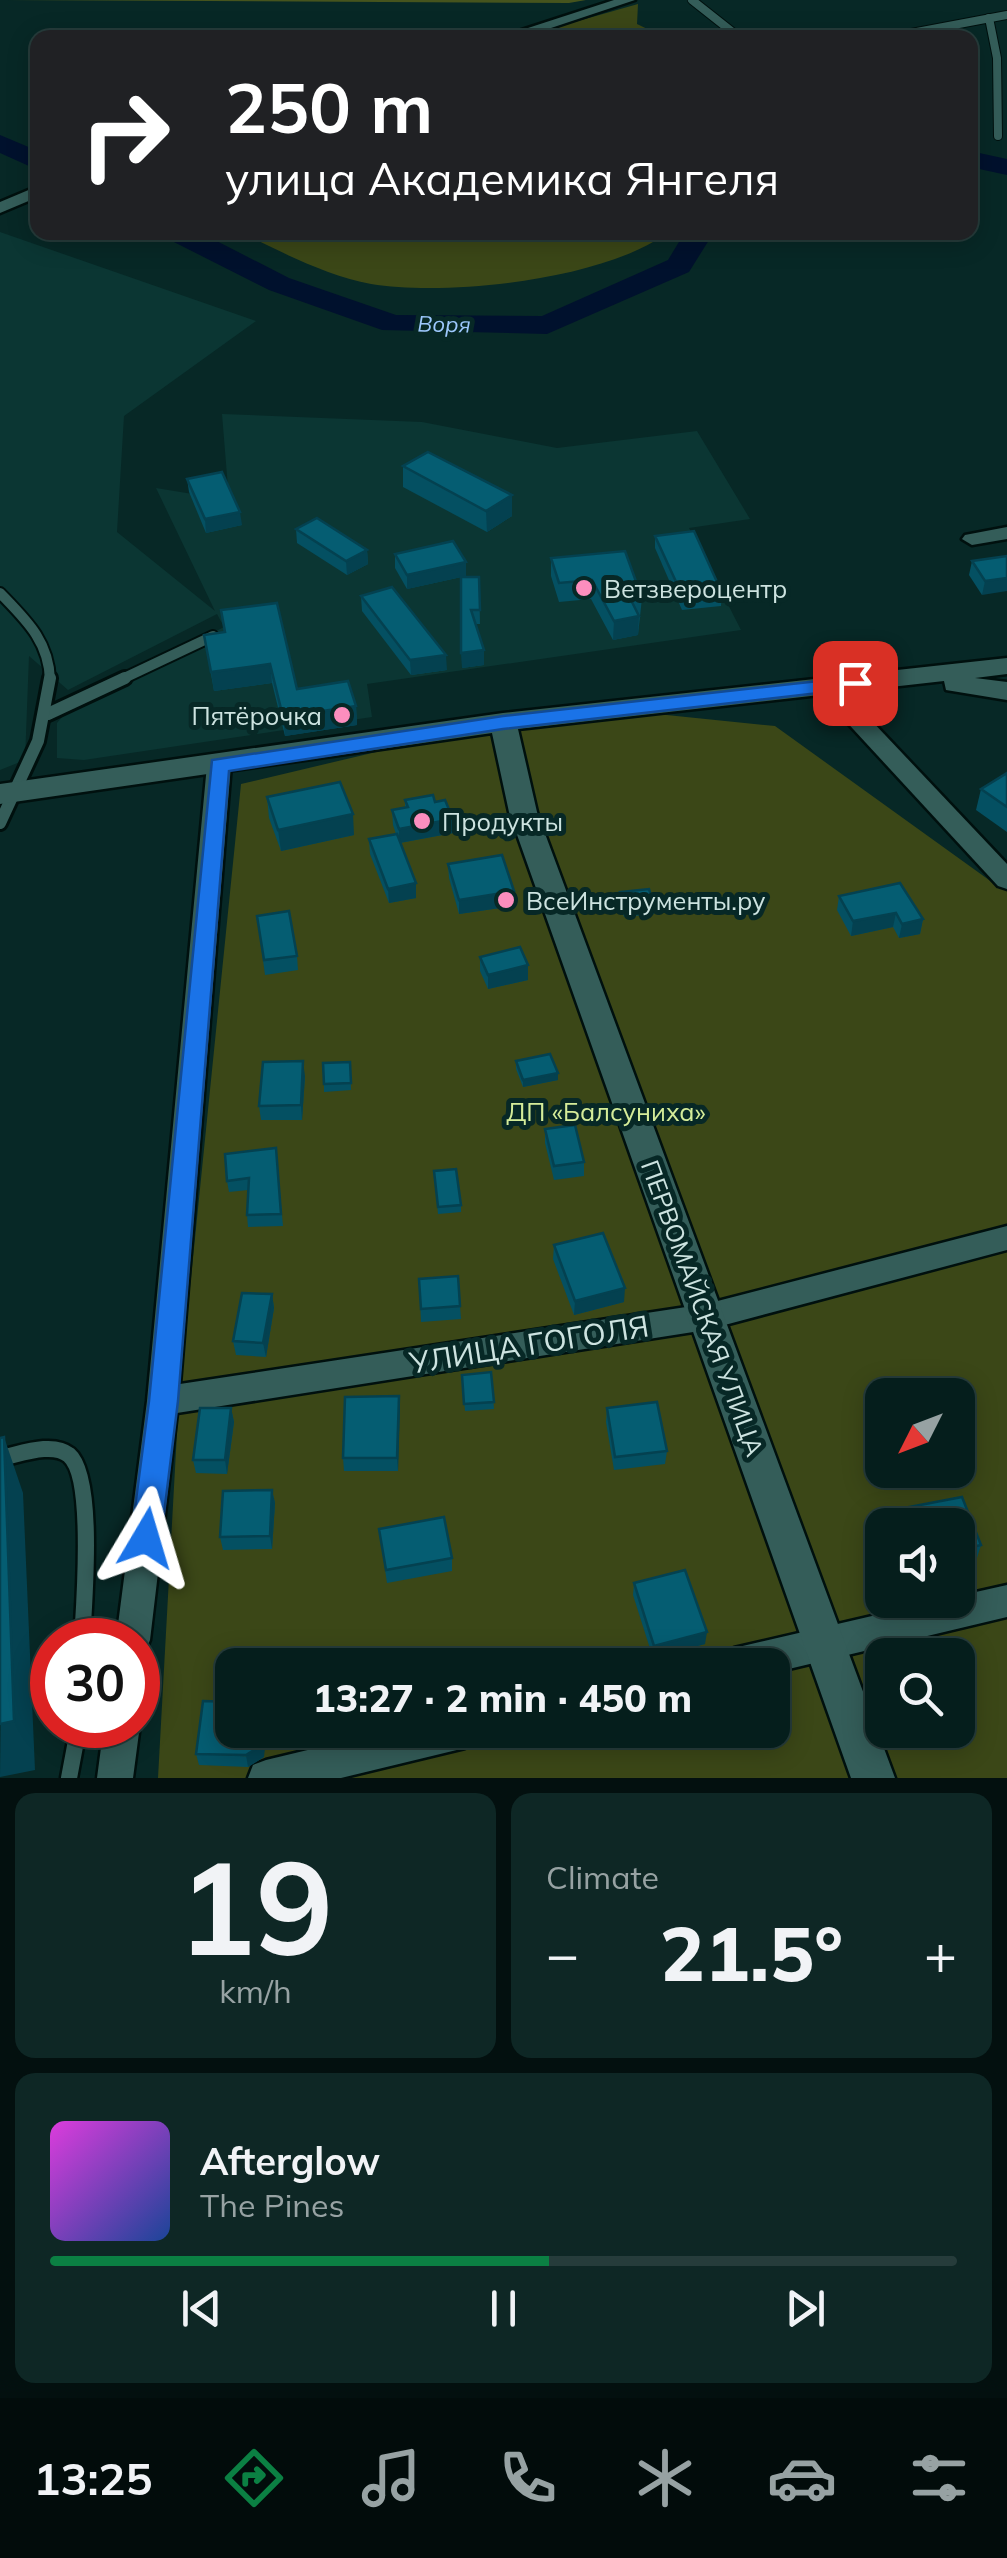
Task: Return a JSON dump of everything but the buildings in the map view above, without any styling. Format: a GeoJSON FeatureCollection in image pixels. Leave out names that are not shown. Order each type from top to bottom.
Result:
{"type":"FeatureCollection","features":[{"type":"Feature","properties":{"kind":"street"},"geometry":{"type":"LineString","coordinates":[[530,30],[628,0]]}},
{"type":"Feature","properties":{"kind":"street"},"geometry":{"type":"LineString","coordinates":[[0,208],[30,194]]}},
{"type":"Feature","properties":{"kind":"street"},"geometry":{"type":"LineString","coordinates":[[972,539],[1007,533]]}},
{"type":"Feature","properties":{"kind":"street"},"geometry":{"type":"LineString","coordinates":[[9,793],[503,722],[1007,666]]}},
{"type":"Feature","properties":{"kind":"street"},"geometry":{"type":"LineString","coordinates":[[913,678],[1007,690]]}},
{"type":"Feature","properties":{"kind":"street"},"geometry":{"type":"LineString","coordinates":[[826,686],[1007,880]]}},
{"type":"Feature","properties":{"kind":"street","name":"ПЕРВОМАЙСКАЯ УЛИЦА"},"geometry":{"type":"LineString","coordinates":[[503,722],[523,812],[873,1778]]}},
{"type":"Feature","properties":{"kind":"street"},"geometry":{"type":"LineString","coordinates":[[135,1618],[164,1401],[219,765]]}},
{"type":"Feature","properties":{"kind":"street","name":"УЛИЦА ГОГОЛЯ"},"geometry":{"type":"LineString","coordinates":[[164,1401],[706,1317],[1007,1238]]}},
{"type":"Feature","properties":{"kind":"street"},"geometry":{"type":"LineString","coordinates":[[790,1652],[1007,1601]]}},
{"type":"Feature","properties":{"kind":"street"},"geometry":{"type":"LineString","coordinates":[[115,1778],[119,1748]]}},
{"type":"Feature","properties":{"kind":"street"},"geometry":{"type":"LineString","coordinates":[[266,1778],[390,1748]]}},
{"type":"Feature","properties":{"kind":"lane"},"geometry":{"type":"LineString","coordinates":[[692,0],[730,30]]}},
{"type":"Feature","properties":{"kind":"lane"},"geometry":{"type":"LineString","coordinates":[[926,30],[1007,15]]}},
{"type":"Feature","properties":{"kind":"lane"},"geometry":{"type":"LineString","coordinates":[[989,18],[997,58],[998,136]]}},
{"type":"Feature","properties":{"kind":"lane"},"geometry":{"type":"LineString","coordinates":[[0,593],[34,632],[47,655],[48,714],[9,793],[0,823]]}},
{"type":"Feature","properties":{"kind":"lane"},"geometry":{"type":"LineString","coordinates":[[48,714],[213,636]]}},
{"type":"Feature","properties":{"kind":"lane"},"geometry":{"type":"LineString","coordinates":[[0,1458],[52,1449],[72,1456],[81,1472],[82,1618]]}},
{"type":"Feature","properties":{"kind":"lane"},"geometry":{"type":"LineString","coordinates":[[69,1778],[75,1748]]}},
{"type":"Feature","properties":{"kind":"shaded area"},"geometry":{"type":"Polygon","coordinates":[[[0,232],[256,321],[124,416],[117,532],[215,611],[156,488],[229,500],[222,414],[422,422],[557,448],[697,431],[750,519],[689,528],[741,630],[367,684],[372,717],[84,760],[57,758],[57,723],[73,704],[224,627],[217,614],[68,690],[29,656],[25,760],[0,770],[0,232]]]}},
{"type":"Feature","properties":{"kind":"green space"},"geometry":{"type":"Polygon","coordinates":[[[7,0],[586,0],[569,3],[7,0]]]}},
{"type":"Feature","properties":{"kind":"green space"},"geometry":{"type":"Polygon","coordinates":[[[638,4],[637,24],[649,30],[546,30],[638,4]]]}},
{"type":"Feature","properties":{"kind":"green space"},"geometry":{"type":"Polygon","coordinates":[[[258,240],[655,240],[606,262],[567,273],[483,286],[371,284],[306,263],[258,240]]]}},
{"type":"Feature","properties":{"kind":"green space","name":"ДП «Балсуниха»"},"geometry":{"type":"Polygon","coordinates":[[[618,710],[775,726],[996,885],[1007,878],[1007,1778],[158,1778],[179,1396],[241,784],[503,722],[618,710]]]}},
{"type":"Feature","properties":{"kind":"waterway","name":"Воря"},"geometry":{"type":"LineString","coordinates":[[0,143],[30,158]]}},
{"type":"Feature","properties":{"kind":"waterway","name":"Воря"},"geometry":{"type":"LineString","coordinates":[[978,161],[1007,167]]}},
{"type":"Feature","properties":{"kind":"waterway","name":"Воря"},"geometry":{"type":"LineString","coordinates":[[192,240],[279,284],[393,324],[547,325],[679,266],[695,240]]}},
{"type":"Feature","properties":{"kind":"place","name":"Ветзвероцентр"},"geometry":{"type":"Point","coordinates":[584,588]}},
{"type":"Feature","properties":{"kind":"place","name":"Пятёрочка"},"geometry":{"type":"Point","coordinates":[342,715]}},
{"type":"Feature","properties":{"kind":"place","name":"Продукты"},"geometry":{"type":"Point","coordinates":[422,821]}},
{"type":"Feature","properties":{"kind":"place","name":"ВсеИнструменты.ру"},"geometry":{"type":"Point","coordinates":[506,900]}},
{"type":"Feature","properties":{"kind":"route"},"geometry":{"type":"LineString","coordinates":[[146,1538],[164,1401],[219,765],[503,722],[855,683]]}}]}
